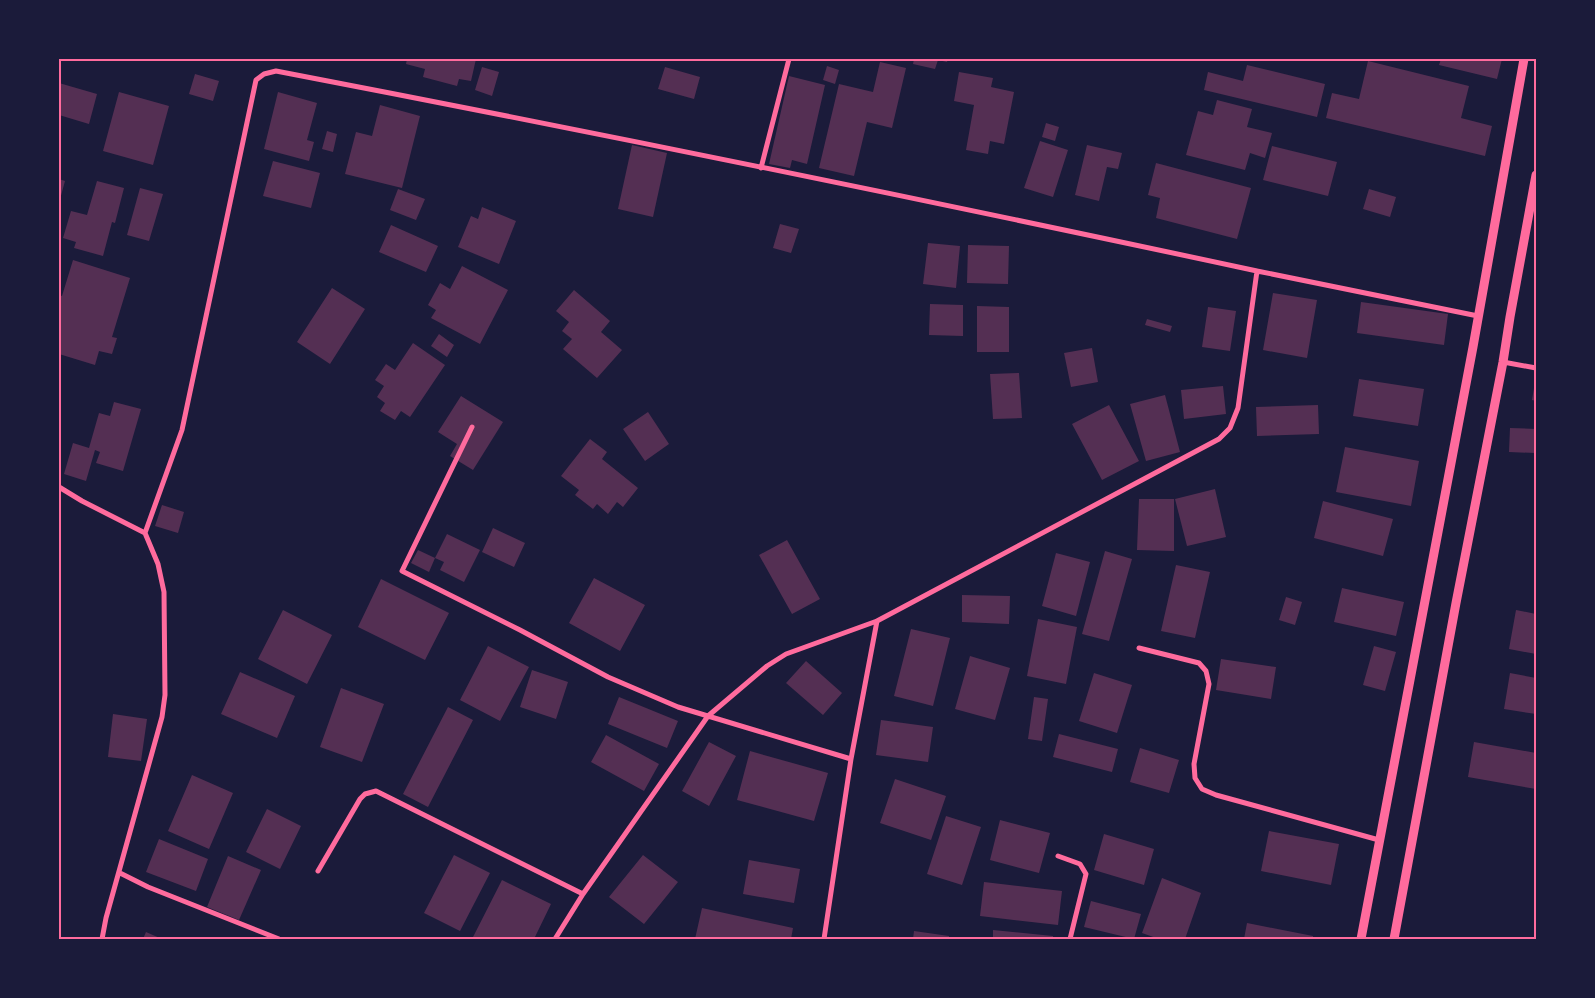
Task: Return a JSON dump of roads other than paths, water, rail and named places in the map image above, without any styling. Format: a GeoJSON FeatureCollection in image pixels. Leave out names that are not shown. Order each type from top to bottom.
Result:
{"type":"FeatureCollection","features":[{"type":"Feature","properties":{"kind":"street"},"geometry":{"type":"LineString","coordinates":[[761,168],[789,59]]}},
{"type":"Feature","properties":{"kind":"street"},"geometry":{"type":"LineString","coordinates":[[1361,939],[1478,316],[1524,59]]}},
{"type":"Feature","properties":{"kind":"street"},"geometry":{"type":"LineString","coordinates":[[145,533],[182,430],[256,80],[264,74],[276,72],[485,111],[1022,220],[1478,316]]}},
{"type":"Feature","properties":{"kind":"street"},"geometry":{"type":"LineString","coordinates":[[1394,939],[1510,317],[1533,218],[1536,175]]}},
{"type":"Feature","properties":{"kind":"street"},"geometry":{"type":"LineString","coordinates":[[555,939],[583,894],[708,716],[767,666],[786,654],[877,621],[1219,439],[1230,428],[1238,408],[1257,271]]}},
{"type":"Feature","properties":{"kind":"street"},"geometry":{"type":"LineString","coordinates":[[1503,362],[1536,368]]}},
{"type":"Feature","properties":{"kind":"street"},"geometry":{"type":"LineString","coordinates":[[472,427],[402,572],[520,630],[608,677],[678,707],[851,758]]}},
{"type":"Feature","properties":{"kind":"street"},"geometry":{"type":"LineString","coordinates":[[59,488],[82,502],[145,533],[158,564],[164,592],[165,695],[162,716],[106,918],[102,939]]}},
{"type":"Feature","properties":{"kind":"street"},"geometry":{"type":"LineString","coordinates":[[824,939],[851,758],[877,621]]}},
{"type":"Feature","properties":{"kind":"street"},"geometry":{"type":"LineString","coordinates":[[1139,648],[1199,663],[1206,671],[1209,684],[1194,764],[1195,778],[1202,789],[1216,795],[1379,840]]}},
{"type":"Feature","properties":{"kind":"street"},"geometry":{"type":"LineString","coordinates":[[318,871],[360,799],[365,794],[376,792],[583,894]]}},
{"type":"Feature","properties":{"kind":"street"},"geometry":{"type":"LineString","coordinates":[[1058,856],[1080,864],[1086,874],[1070,939]]}},
{"type":"Feature","properties":{"kind":"street"},"geometry":{"type":"LineString","coordinates":[[120,873],[148,887],[279,939]]}}]}
